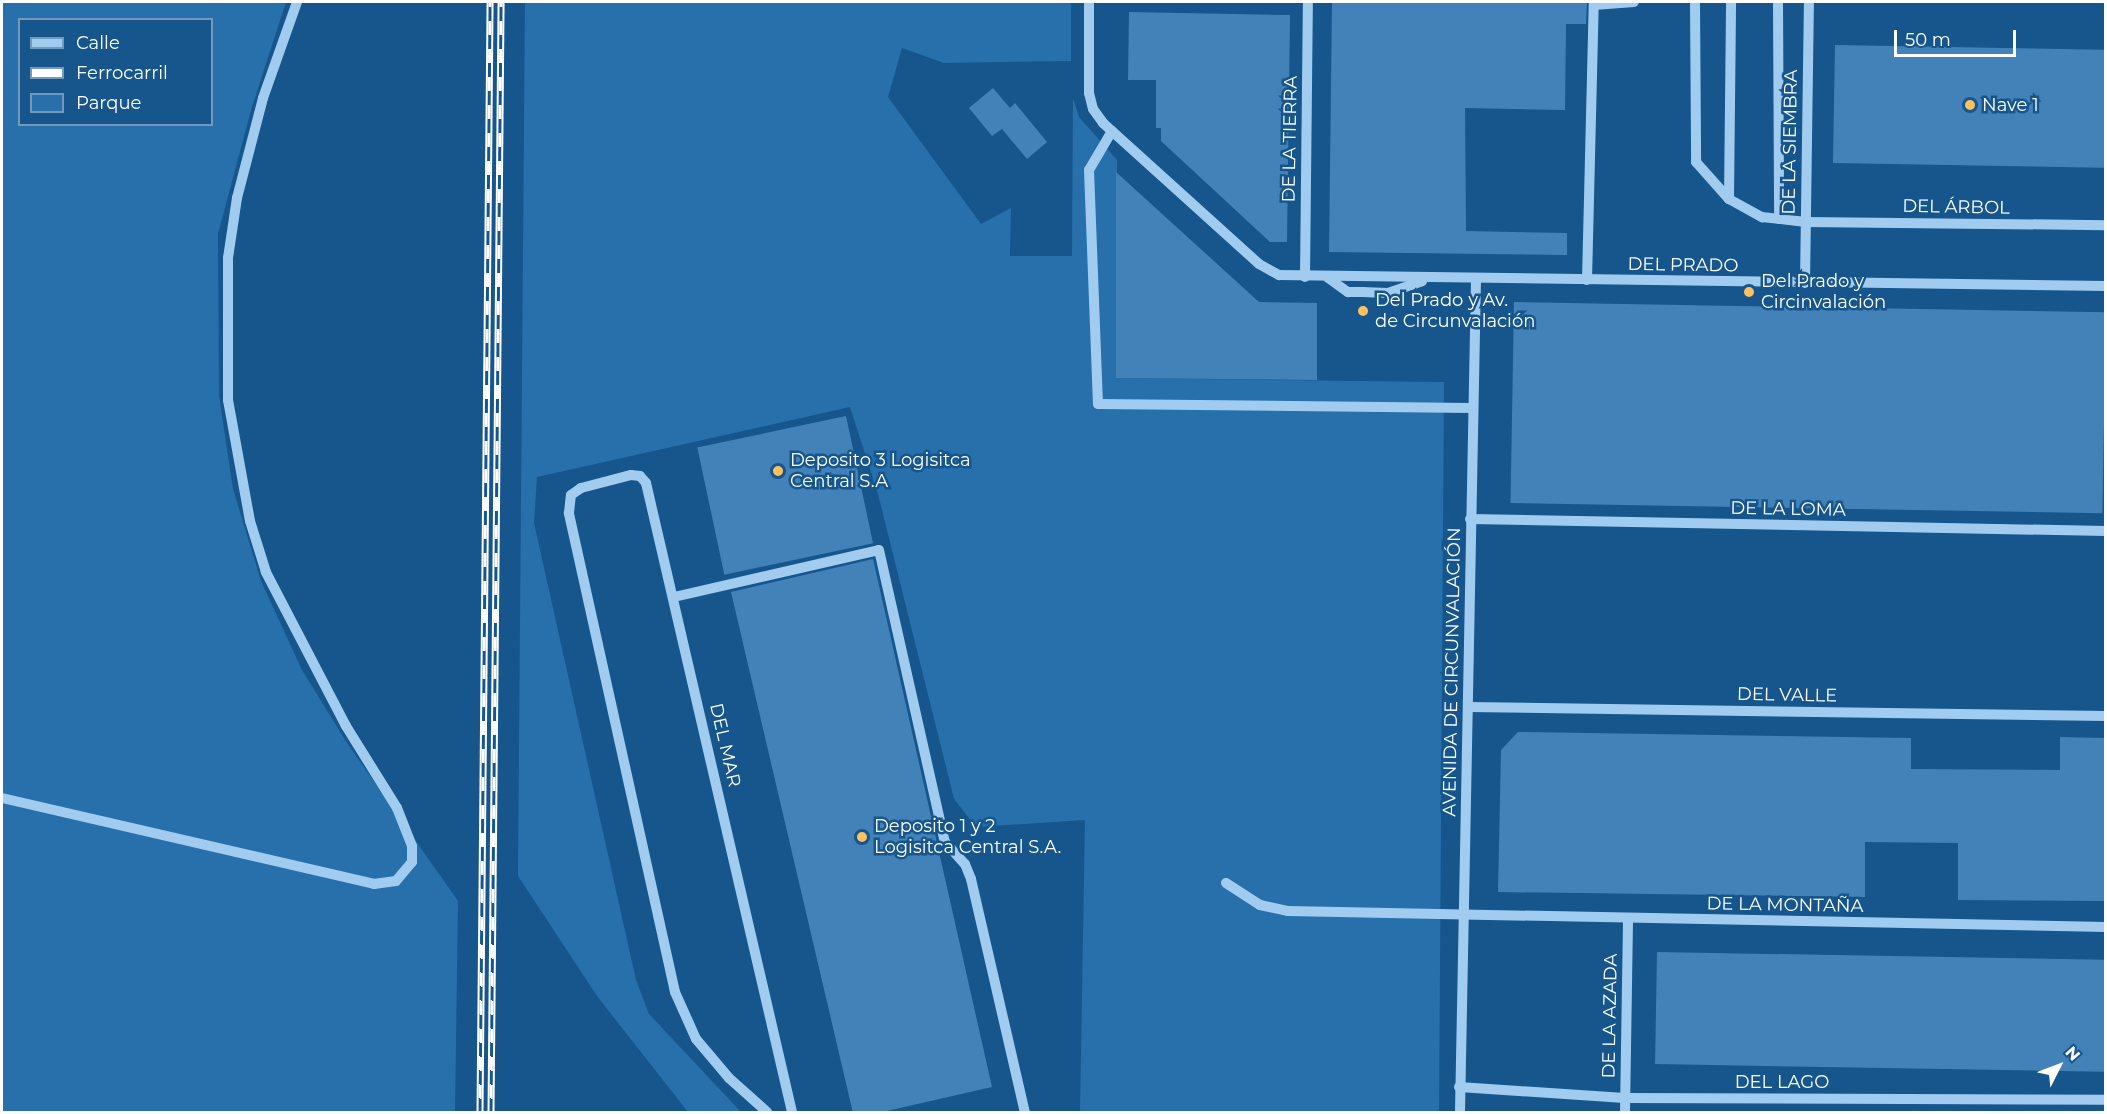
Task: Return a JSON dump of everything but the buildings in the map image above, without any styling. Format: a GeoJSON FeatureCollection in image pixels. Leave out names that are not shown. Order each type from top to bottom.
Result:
{"type":"FeatureCollection","features":[{"type":"Feature","properties":{"kind":"street"},"geometry":{"type":"LineString","coordinates":[[2,798],[374,884],[396,881],[412,862],[412,846],[397,808],[346,726],[266,572],[249,521],[228,400],[228,258],[237,198],[263,98],[297,2]]}},
{"type":"Feature","properties":{"kind":"street"},"geometry":{"type":"LineString","coordinates":[[1089,2],[1089,93],[1093,109],[1112,130],[1259,264],[1279,275],[1305,277],[1476,279]]}},
{"type":"Feature","properties":{"kind":"street","name":"DE LA TIERRA"},"geometry":{"type":"LineString","coordinates":[[1305,277],[1308,2]]}},
{"type":"Feature","properties":{"kind":"street"},"geometry":{"type":"LineString","coordinates":[[1587,280],[1594,3],[1634,2]]}},
{"type":"Feature","properties":{"kind":"street","name":"DEL ÁRBOL"},"geometry":{"type":"LineString","coordinates":[[1695,2],[1696,162],[1729,199],[1762,217],[1806,222],[2106,225]]}},
{"type":"Feature","properties":{"kind":"street"},"geometry":{"type":"LineString","coordinates":[[1729,199],[1731,2]]}},
{"type":"Feature","properties":{"kind":"street"},"geometry":{"type":"LineString","coordinates":[[1778,2],[1779,219]]}},
{"type":"Feature","properties":{"kind":"street","name":"DE LA SIEMBRA"},"geometry":{"type":"LineString","coordinates":[[1805,283],[1809,2]]}},
{"type":"Feature","properties":{"kind":"street"},"geometry":{"type":"LineString","coordinates":[[1112,130],[1089,170],[1098,404],[1472,408]]}},
{"type":"Feature","properties":{"kind":"street","name":"DEL PRADO"},"geometry":{"type":"LineString","coordinates":[[1476,279],[2106,286]]}},
{"type":"Feature","properties":{"kind":"street","name":"AVENIDA DE CIRCUNVALACIÓN"},"geometry":{"type":"LineString","coordinates":[[1460,1113],[1476,279]]}},
{"type":"Feature","properties":{"kind":"street","name":"DEL MAR"},"geometry":{"type":"LineString","coordinates":[[767,1113],[729,1078],[696,1039],[675,992],[569,513],[571,495],[581,488],[640,476],[646,483],[792,1113]]}},
{"type":"Feature","properties":{"kind":"street","name":"DE LA LOMA"},"geometry":{"type":"LineString","coordinates":[[1470,519],[2106,531]]}},
{"type":"Feature","properties":{"kind":"street"},"geometry":{"type":"LineString","coordinates":[[674,597],[879,550],[945,842],[965,864],[971,879],[1025,1113]]}},
{"type":"Feature","properties":{"kind":"street","name":"DEL VALLE"},"geometry":{"type":"LineString","coordinates":[[1468,707],[2106,716]]}},
{"type":"Feature","properties":{"kind":"street","name":"DE LA MONTAÑA"},"geometry":{"type":"LineString","coordinates":[[1226,883],[1260,905],[1288,911],[2106,927]]}},
{"type":"Feature","properties":{"kind":"street","name":"DE LA AZADA"},"geometry":{"type":"LineString","coordinates":[[1625,1113],[1628,919]]}},
{"type":"Feature","properties":{"kind":"street","name":"DEL LAGO"},"geometry":{"type":"LineString","coordinates":[[1459,1087],[1625,1098],[2106,1100]]}},
{"type":"Feature","properties":{"kind":"green space"},"geometry":{"type":"Polygon","coordinates":[[[2,2],[286,2],[251,110],[218,234],[219,396],[233,489],[261,581],[302,670],[347,743],[458,901],[455,1112],[2,1112],[2,2]]]}},
{"type":"Feature","properties":{"kind":"green space"},"geometry":{"type":"Polygon","coordinates":[[[525,2],[1071,2],[1071,61],[944,63],[902,48],[888,97],[981,224],[1011,208],[1010,256],[1072,256],[1073,98],[1079,117],[1117,160],[1116,378],[1444,382],[1439,1112],[1080,1112],[1085,820],[976,827],[954,799],[878,494],[850,407],[537,477],[534,523],[636,980],[649,1014],[741,1112],[688,1112],[597,996],[518,876],[525,2]]]}},
{"type":"Feature","properties":{"kind":"railway"},"geometry":{"type":"LineString","coordinates":[[480,1112],[490,2]]}},
{"type":"Feature","properties":{"kind":"railway"},"geometry":{"type":"LineString","coordinates":[[491,1112],[501,2]]}},
{"type":"Feature","properties":{"kind":"place","name":"Nave 1"},"geometry":{"type":"Point","coordinates":[1970,105]}},
{"type":"Feature","properties":{"kind":"place","name":"Del Prado y Circinvalación"},"geometry":{"type":"Point","coordinates":[1749,292]}},
{"type":"Feature","properties":{"kind":"place","name":"Del Prado y Av. de Circunvalación"},"geometry":{"type":"Point","coordinates":[1363,311]}},
{"type":"Feature","properties":{"kind":"place","name":"Deposito 3 Logisitca Central S.A"},"geometry":{"type":"Point","coordinates":[778,471]}},
{"type":"Feature","properties":{"kind":"place","name":"Deposito 1 y 2 Logisitca Central S.A."},"geometry":{"type":"Point","coordinates":[862,837]}}]}
